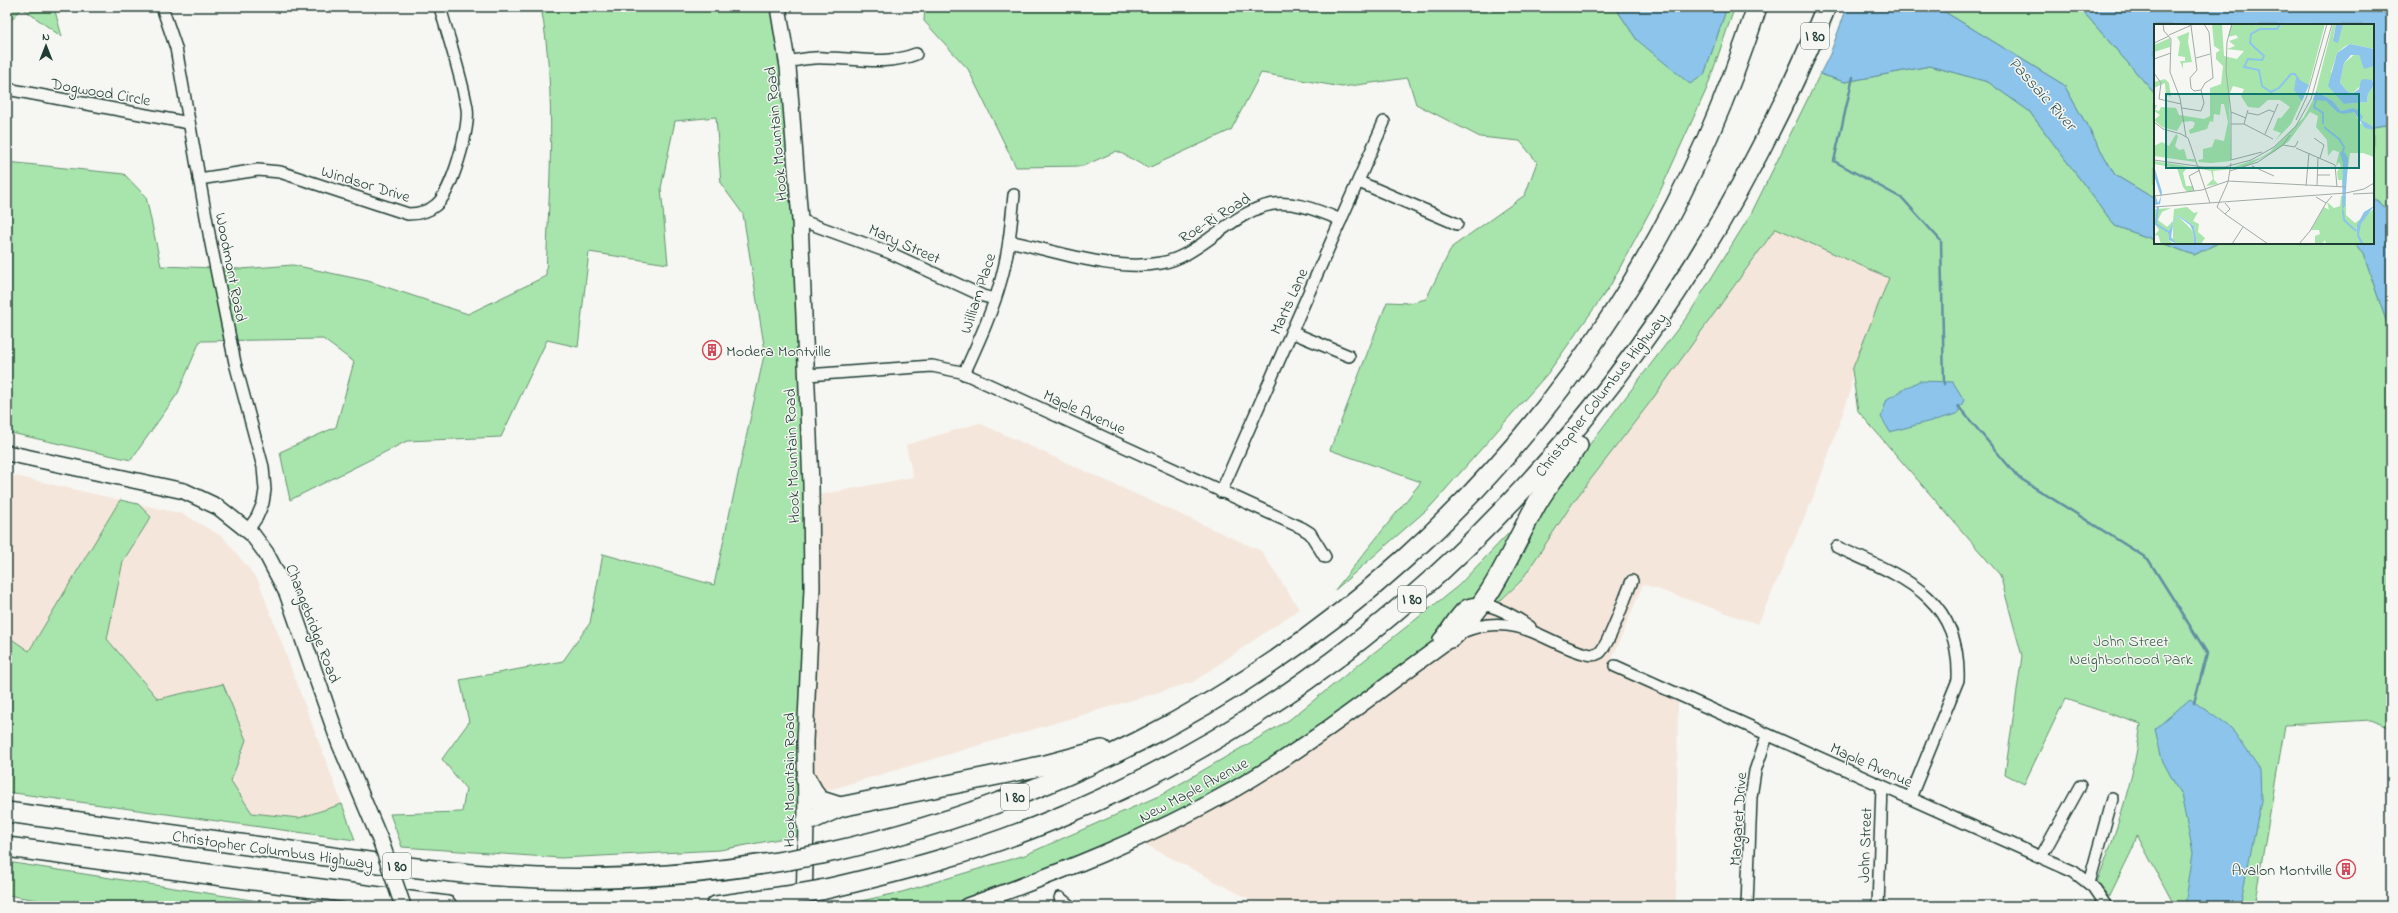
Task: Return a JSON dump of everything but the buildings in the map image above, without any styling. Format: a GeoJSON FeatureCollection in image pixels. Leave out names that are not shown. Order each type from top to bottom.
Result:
{"type":"FeatureCollection","features":[{"type":"Feature","properties":{"kind":"highway","name":"Christopher Columbus Highway"},"geometry":{"type":"LineString","coordinates":[[7,812],[378,863],[487,875],[591,878],[660,876],[727,870],[789,860],[822,854],[918,830],[1011,799],[1106,759],[1196,712],[1282,657],[1369,590],[1440,526],[1488,477],[1528,430],[1595,342],[1649,255],[1699,158],[1726,95],[1757,7]]}},
{"type":"Feature","properties":{"kind":"highway","name":"Christopher Columbus Highway"},"geometry":{"type":"LineString","coordinates":[[716,906],[821,890],[895,873],[959,855],[1062,816],[1183,758],[1243,724],[1302,685],[1386,621],[1439,575],[1490,526],[1561,448],[1606,392],[1667,308],[1742,185],[1802,65],[1826,7]]}},
{"type":"Feature","properties":{"kind":"highway"},"geometry":{"type":"LineString","coordinates":[[1451,638],[1483,603],[1500,578],[1544,492],[1611,398],[1667,308]]}},
{"type":"Feature","properties":{"kind":"highway"},"geometry":{"type":"LineString","coordinates":[[806,822],[840,807],[1067,760],[1129,740],[1196,712]]}},
{"type":"Feature","properties":{"kind":"highway"},"geometry":{"type":"LineString","coordinates":[[806,779],[818,800],[840,807]]}},
{"type":"Feature","properties":{"kind":"highway","name":"I 80"},"geometry":{"type":"LineString","coordinates":[[7,847],[447,906]]}},
{"type":"Feature","properties":{"kind":"main road","name":"Hook Mountain Road"},"geometry":{"type":"LineString","coordinates":[[778,7],[787,62],[800,220],[811,484],[812,588],[805,742],[806,822],[804,906]]}},
{"type":"Feature","properties":{"kind":"main road","name":"Changebridge Road"},"geometry":{"type":"LineString","coordinates":[[7,453],[184,491],[218,507],[248,530],[266,553],[286,593],[339,742],[381,842],[403,906]]}},
{"type":"Feature","properties":{"kind":"main road","name":"New Maple Avenue"},"geometry":{"type":"LineString","coordinates":[[967,906],[1089,860],[1196,810],[1276,764],[1367,702],[1451,638]]}},
{"type":"Feature","properties":{"kind":"street","name":"Woodmont Road"},"geometry":{"type":"LineString","coordinates":[[162,7],[176,48],[234,363],[264,478],[261,508],[248,530]]}},
{"type":"Feature","properties":{"kind":"street","name":"Windsor Drive"},"geometry":{"type":"LineString","coordinates":[[199,179],[258,170],[280,172],[408,214],[421,213],[436,206],[444,197],[454,170],[467,120],[466,104],[440,7]]}},
{"type":"Feature","properties":{"kind":"street"},"geometry":{"type":"LineString","coordinates":[[787,62],[824,58],[887,61],[916,54]]}},
{"type":"Feature","properties":{"kind":"street","name":"Dogwood Circle"},"geometry":{"type":"LineString","coordinates":[[7,89],[189,123]]}},
{"type":"Feature","properties":{"kind":"street","name":"Marts Lane"},"geometry":{"type":"LineString","coordinates":[[1221,492],[1359,182],[1384,122]]}},
{"type":"Feature","properties":{"kind":"street"},"geometry":{"type":"LineString","coordinates":[[1359,182],[1457,224]]}},
{"type":"Feature","properties":{"kind":"street","name":"William Place"},"geometry":{"type":"LineString","coordinates":[[964,374],[995,299],[1009,241],[1014,195]]}},
{"type":"Feature","properties":{"kind":"street","name":"Roe-Ri Road"},"geometry":{"type":"LineString","coordinates":[[1009,241],[1104,262],[1129,266],[1144,266],[1180,256],[1196,248],[1247,211],[1270,203],[1295,204],[1314,208],[1341,220]]}},
{"type":"Feature","properties":{"kind":"street","name":"Mary Street"},"geometry":{"type":"LineString","coordinates":[[800,220],[882,249],[983,296],[995,299]]}},
{"type":"Feature","properties":{"kind":"street"},"geometry":{"type":"LineString","coordinates":[[1292,332],[1349,356]]}},
{"type":"Feature","properties":{"kind":"street","name":"Maple Avenue"},"geometry":{"type":"LineString","coordinates":[[807,375],[932,366],[944,367],[964,374],[1302,528],[1310,533],[1325,557]]}},
{"type":"Feature","properties":{"kind":"street"},"geometry":{"type":"LineString","coordinates":[[1836,547],[1917,588],[1943,614],[1954,636],[1958,656],[1958,680],[1910,798]]}},
{"type":"Feature","properties":{"kind":"street"},"geometry":{"type":"LineString","coordinates":[[1451,638],[1468,629],[1497,624],[1520,627],[1588,655],[1599,653],[1606,642],[1632,581]]}},
{"type":"Feature","properties":{"kind":"street","name":"New Maple Avenue"},"geometry":{"type":"LineString","coordinates":[[1416,664],[1437,641],[1460,610],[1471,603],[1483,603]]}},
{"type":"Feature","properties":{"kind":"street"},"geometry":{"type":"LineString","coordinates":[[1483,603],[1514,618],[1544,636]]}},
{"type":"Feature","properties":{"kind":"street","name":"Maple Avenue"},"geometry":{"type":"LineString","coordinates":[[1614,666],[1767,736],[1910,798],[2074,872],[2089,883],[2106,906]]}},
{"type":"Feature","properties":{"kind":"street","name":"Margaret Drive"},"geometry":{"type":"LineString","coordinates":[[1747,906],[1751,797],[1755,771],[1767,736]]}},
{"type":"Feature","properties":{"kind":"street","name":"John Street"},"geometry":{"type":"LineString","coordinates":[[1878,906],[1882,786]]}},
{"type":"Feature","properties":{"kind":"street"},"geometry":{"type":"LineString","coordinates":[[2041,857],[2080,786]]}},
{"type":"Feature","properties":{"kind":"street"},"geometry":{"type":"LineString","coordinates":[[2089,883],[2112,799]]}},
{"type":"Feature","properties":{"kind":"street"},"geometry":{"type":"LineString","coordinates":[[1060,898],[1070,906]]}},
{"type":"Feature","properties":{"kind":"shaded area"},"geometry":{"type":"Polygon","coordinates":[[[1776,228],[1889,278],[1852,370],[1850,393],[1815,493],[1758,624],[1643,584],[1610,664],[1678,692],[1676,906],[1262,906],[1137,840],[1491,610],[1521,582],[1574,501],[1651,401],[1776,228]]]}},
{"type":"Feature","properties":{"kind":"shaded area"},"geometry":{"type":"Polygon","coordinates":[[[979,423],[1261,551],[1299,609],[1193,682],[808,796],[814,496],[913,477],[906,445],[979,423]]]}},
{"type":"Feature","properties":{"kind":"shaded area"},"geometry":{"type":"Polygon","coordinates":[[[7,474],[120,500],[29,651],[7,636],[7,474]]]}},
{"type":"Feature","properties":{"kind":"shaded area"},"geometry":{"type":"Polygon","coordinates":[[[138,504],[183,514],[223,537],[258,580],[342,804],[299,818],[252,813],[231,781],[246,740],[158,699],[106,638],[123,561],[151,517],[138,504]]]}},
{"type":"Feature","properties":{"kind":"green space"},"geometry":{"type":"Polygon","coordinates":[[[7,7],[54,7],[62,37],[22,8],[7,25],[7,7]]]}},
{"type":"Feature","properties":{"kind":"green space"},"geometry":{"type":"Polygon","coordinates":[[[541,7],[775,7],[796,143],[814,496],[806,834],[720,850],[561,858],[402,847],[390,814],[462,812],[466,789],[442,759],[469,722],[460,680],[563,661],[590,623],[603,554],[714,585],[765,351],[743,214],[721,184],[716,117],[675,121],[661,188],[668,264],[589,252],[578,347],[547,340],[501,437],[407,441],[290,500],[280,452],[336,427],[354,362],[323,339],[200,341],[178,393],[131,460],[7,432],[7,162],[124,174],[146,197],[161,266],[241,269],[293,265],[368,281],[468,314],[546,276],[551,141],[549,74],[541,7]]]}},
{"type":"Feature","properties":{"kind":"green space"},"geometry":{"type":"Polygon","coordinates":[[[925,7],[1615,7],[1637,40],[1704,75],[1727,7],[1733,12],[1707,88],[1657,198],[1610,286],[1548,373],[1431,506],[1335,590],[1421,482],[1330,450],[1387,302],[1410,303],[1426,299],[1452,247],[1525,195],[1537,162],[1520,141],[1480,137],[1416,104],[1408,78],[1342,87],[1261,73],[1231,130],[1148,168],[1117,151],[1083,166],[1016,167],[968,69],[924,21],[925,7]]]}},
{"type":"Feature","properties":{"kind":"green space"},"geometry":{"type":"Polygon","coordinates":[[[1937,7],[2079,7],[2154,93],[2154,198],[2115,175],[2064,85],[1937,7]]]}},
{"type":"Feature","properties":{"kind":"green space","name":"John Street Neighborhood Park"},"geometry":{"type":"Polygon","coordinates":[[[1930,66],[1988,82],[2029,111],[2115,226],[2154,240],[2154,244],[2165,244],[2194,255],[2216,244],[2355,244],[2363,253],[2391,335],[2391,728],[2370,720],[2285,725],[2254,906],[2169,906],[2172,901],[2137,835],[2133,848],[2109,897],[2097,882],[2124,804],[2134,764],[2141,724],[2065,699],[2024,784],[2005,774],[2022,656],[2000,575],[1858,411],[1852,370],[1889,278],[1776,228],[1651,401],[1574,501],[1521,581],[1463,636],[1339,723],[1137,840],[962,906],[838,906],[902,892],[1025,855],[1161,795],[1289,720],[1458,586],[1574,465],[1689,314],[1751,214],[1820,74],[1845,82],[1930,66]]]}},
{"type":"Feature","properties":{"kind":"green space"},"geometry":{"type":"Polygon","coordinates":[[[2391,124],[2391,213],[2378,201],[2374,199],[2374,127],[2391,124]]]}},
{"type":"Feature","properties":{"kind":"green space"},"geometry":{"type":"Polygon","coordinates":[[[120,500],[138,504],[151,517],[123,561],[107,639],[158,699],[223,684],[246,740],[231,781],[252,813],[299,818],[342,804],[355,840],[7,792],[7,636],[29,651],[120,500]]]}},
{"type":"Feature","properties":{"kind":"green space"},"geometry":{"type":"Polygon","coordinates":[[[7,862],[290,906],[74,906],[7,895],[7,862]]]}},
{"type":"Feature","properties":{"kind":"water"},"geometry":{"type":"Polygon","coordinates":[[[1615,7],[1727,7],[1704,75],[1690,84],[1637,40],[1615,7]]]}},
{"type":"Feature","properties":{"kind":"water","name":"Passaic River"},"geometry":{"type":"Polygon","coordinates":[[[1847,7],[1937,7],[2064,85],[2115,175],[2154,198],[2154,240],[2115,226],[2029,111],[1988,82],[1930,66],[1845,82],[1820,74],[1830,54],[1847,7]]]}},
{"type":"Feature","properties":{"kind":"water"},"geometry":{"type":"Polygon","coordinates":[[[2079,7],[2391,7],[2391,124],[2374,127],[2374,24],[2154,24],[2154,93],[2079,7]]]}},
{"type":"Feature","properties":{"kind":"water"},"geometry":{"type":"Polygon","coordinates":[[[2374,199],[2378,201],[2391,213],[2391,335],[2363,253],[2355,244],[2374,244],[2374,199]]]}},
{"type":"Feature","properties":{"kind":"water"},"geometry":{"type":"Polygon","coordinates":[[[2165,244],[2216,244],[2194,255],[2165,244]]]}},
{"type":"Feature","properties":{"kind":"water"},"geometry":{"type":"Polygon","coordinates":[[[1919,381],[1953,382],[1964,400],[1957,414],[1890,432],[1881,417],[1887,399],[1919,381]]]}},
{"type":"Feature","properties":{"kind":"water"},"geometry":{"type":"Polygon","coordinates":[[[2190,699],[2231,728],[2260,769],[2261,801],[2240,906],[2185,906],[2193,853],[2181,795],[2162,760],[2155,729],[2190,699]]]}},
{"type":"Feature","properties":{"kind":"waterway"},"geometry":{"type":"LineString","coordinates":[[1853,77],[1834,161],[1903,199],[1941,241],[1944,384]]}},
{"type":"Feature","properties":{"kind":"waterway"},"geometry":{"type":"LineString","coordinates":[[1958,406],[2018,477],[2148,559],[2207,653],[2194,703]]}},
{"type":"Feature","properties":{"kind":"place","name":"Modera Montville"},"geometry":{"type":"Point","coordinates":[712,350]}},
{"type":"Feature","properties":{"kind":"place","name":"Avalon Montville"},"geometry":{"type":"Point","coordinates":[2346,869]}}]}
